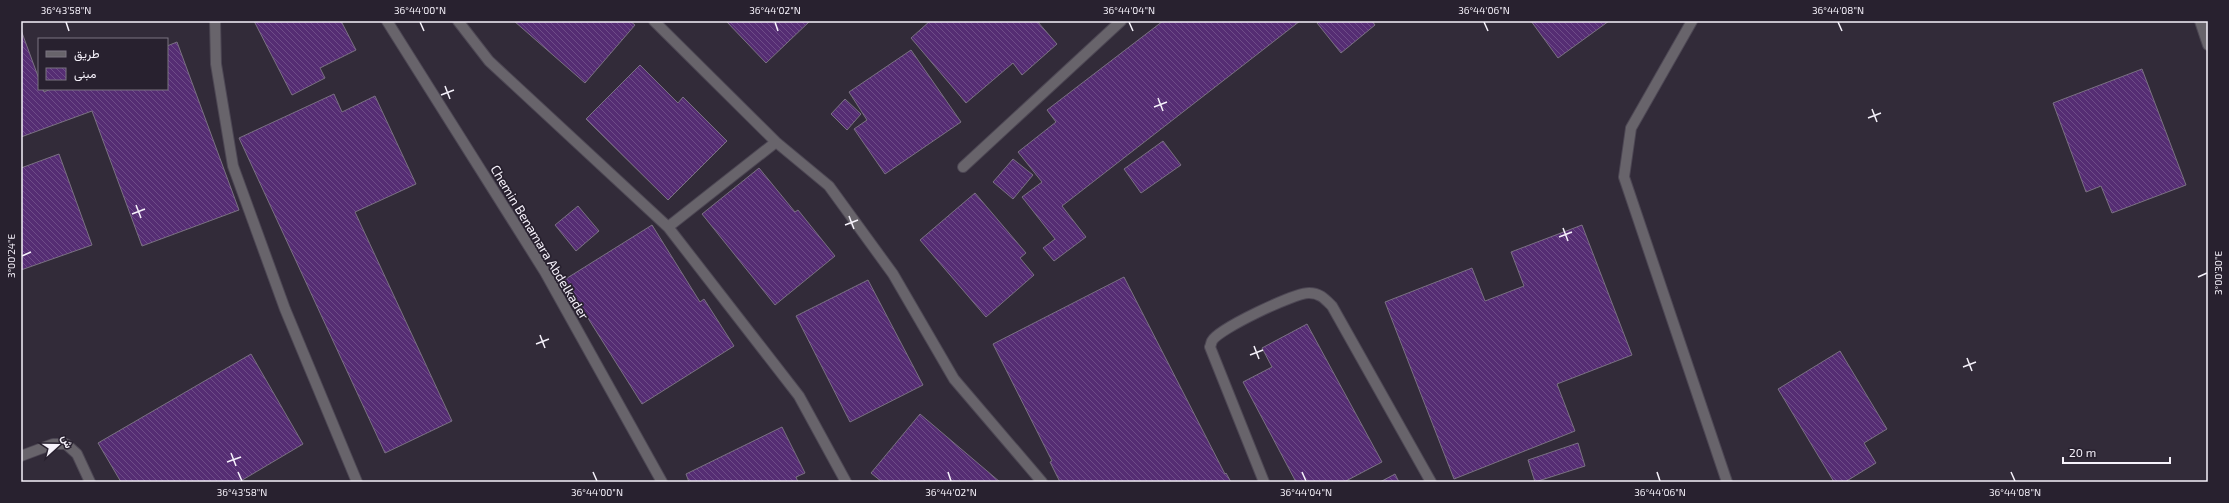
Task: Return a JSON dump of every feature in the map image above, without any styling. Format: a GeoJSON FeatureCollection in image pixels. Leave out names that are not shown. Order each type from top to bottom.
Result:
{"type":"FeatureCollection","features":[{"type":"Feature","properties":{"kind":"street"},"geometry":{"type":"LineString","coordinates":[[215,21],[216,64],[234,166],[285,309],[358,482]]}},
{"type":"Feature","properties":{"kind":"street","name":"Chemin Benamara Abdelkader"},"geometry":{"type":"LineString","coordinates":[[387,21],[546,272],[662,482]]}},
{"type":"Feature","properties":{"kind":"street"},"geometry":{"type":"LineString","coordinates":[[458,21],[489,61],[668,226],[799,396],[846,482]]}},
{"type":"Feature","properties":{"kind":"street"},"geometry":{"type":"LineString","coordinates":[[654,21],[776,142],[829,186],[893,274],[954,379],[1042,482]]}},
{"type":"Feature","properties":{"kind":"street"},"geometry":{"type":"LineString","coordinates":[[963,167],[1121,21]]}},
{"type":"Feature","properties":{"kind":"street"},"geometry":{"type":"LineString","coordinates":[[1692,21],[1631,128],[1624,176],[1727,482]]}},
{"type":"Feature","properties":{"kind":"street"},"geometry":{"type":"LineString","coordinates":[[2200,21],[2208,45]]}},
{"type":"Feature","properties":{"kind":"street"},"geometry":{"type":"LineString","coordinates":[[668,226],[776,142]]}},
{"type":"Feature","properties":{"kind":"street"},"geometry":{"type":"LineString","coordinates":[[1264,482],[1210,347],[1212,340],[1219,334],[1268,306],[1300,294],[1309,293],[1322,296],[1332,306],[1431,482]]}},
{"type":"Feature","properties":{"kind":"street"},"geometry":{"type":"LineString","coordinates":[[21,456],[53,444],[66,444],[78,454],[90,482]]}},
{"type":"Feature","properties":{"kind":"building"},"geometry":{"type":"Polygon","coordinates":[[[254,21],[341,21],[356,50],[320,68],[325,78],[292,95],[254,21]]]}},
{"type":"Feature","properties":{"kind":"building"},"geometry":{"type":"Polygon","coordinates":[[[514,21],[630,21],[635,25],[585,83],[514,21]]]}},
{"type":"Feature","properties":{"kind":"building"},"geometry":{"type":"Polygon","coordinates":[[[726,21],[810,21],[766,63],[726,21]]]}},
{"type":"Feature","properties":{"kind":"building"},"geometry":{"type":"Polygon","coordinates":[[[930,21],[1037,21],[1057,44],[1022,75],[1013,63],[966,103],[911,38],[930,21]]]}},
{"type":"Feature","properties":{"kind":"building"},"geometry":{"type":"Polygon","coordinates":[[[1163,21],[1300,21],[1062,206],[1086,237],[1054,261],[1043,248],[1055,239],[1022,197],[1042,182],[1018,152],[1056,122],[1047,110],[1163,21]]]}},
{"type":"Feature","properties":{"kind":"building"},"geometry":{"type":"Polygon","coordinates":[[[1320,21],[1372,21],[1375,25],[1341,53],[1317,23],[1320,21]]]}},
{"type":"Feature","properties":{"kind":"building"},"geometry":{"type":"Polygon","coordinates":[[[1531,21],[1609,21],[1558,58],[1531,21]]]}},
{"type":"Feature","properties":{"kind":"building"},"geometry":{"type":"Polygon","coordinates":[[[21,30],[38,76],[38,90],[43,90],[44,92],[49,90],[168,90],[168,46],[177,42],[239,210],[142,246],[92,111],[21,137],[21,30]]]}},
{"type":"Feature","properties":{"kind":"building"},"geometry":{"type":"Polygon","coordinates":[[[911,50],[961,122],[885,174],[854,129],[867,120],[849,92],[911,50]]]}},
{"type":"Feature","properties":{"kind":"building"},"geometry":{"type":"Polygon","coordinates":[[[640,65],[678,103],[683,97],[727,141],[668,200],[586,119],[640,65]]]}},
{"type":"Feature","properties":{"kind":"building"},"geometry":{"type":"Polygon","coordinates":[[[2142,69],[2186,185],[2112,213],[2101,186],[2086,192],[2053,103],[2142,69]]]}},
{"type":"Feature","properties":{"kind":"building"},"geometry":{"type":"Polygon","coordinates":[[[334,94],[342,112],[375,96],[416,184],[355,212],[452,421],[385,453],[239,138],[334,94]]]}},
{"type":"Feature","properties":{"kind":"building"},"geometry":{"type":"Polygon","coordinates":[[[845,99],[861,114],[847,130],[831,114],[845,99]]]}},
{"type":"Feature","properties":{"kind":"building"},"geometry":{"type":"Polygon","coordinates":[[[1163,141],[1181,165],[1141,193],[1124,169],[1163,141]]]}},
{"type":"Feature","properties":{"kind":"building"},"geometry":{"type":"Polygon","coordinates":[[[59,154],[92,245],[21,270],[21,168],[59,154]]]}},
{"type":"Feature","properties":{"kind":"building"},"geometry":{"type":"Polygon","coordinates":[[[1013,159],[1033,175],[1013,199],[993,182],[1013,159]]]}},
{"type":"Feature","properties":{"kind":"building"},"geometry":{"type":"Polygon","coordinates":[[[759,168],[795,212],[798,210],[835,256],[775,305],[702,214],[759,168]]]}},
{"type":"Feature","properties":{"kind":"building"},"geometry":{"type":"Polygon","coordinates":[[[975,193],[1026,253],[1020,258],[1034,275],[986,317],[920,240],[975,193]]]}},
{"type":"Feature","properties":{"kind":"building"},"geometry":{"type":"Polygon","coordinates":[[[578,206],[599,231],[576,251],[555,225],[578,206]]]}},
{"type":"Feature","properties":{"kind":"building"},"geometry":{"type":"Polygon","coordinates":[[[652,225],[700,302],[704,299],[734,346],[642,404],[564,280],[652,225]]]}},
{"type":"Feature","properties":{"kind":"building"},"geometry":{"type":"Polygon","coordinates":[[[1582,225],[1632,355],[1557,384],[1575,431],[1454,479],[1385,302],[1472,268],[1485,301],[1524,286],[1511,252],[1582,225]]]}},
{"type":"Feature","properties":{"kind":"building"},"geometry":{"type":"Polygon","coordinates":[[[1124,277],[1225,474],[1226,473],[1231,482],[1060,482],[1050,462],[1052,461],[993,344],[1124,277]]]}},
{"type":"Feature","properties":{"kind":"building"},"geometry":{"type":"Polygon","coordinates":[[[868,280],[923,385],[850,422],[796,316],[868,280]]]}},
{"type":"Feature","properties":{"kind":"building"},"geometry":{"type":"Polygon","coordinates":[[[1307,324],[1382,462],[1344,482],[1296,482],[1243,382],[1272,367],[1262,348],[1307,324]]]}},
{"type":"Feature","properties":{"kind":"building"},"geometry":{"type":"Polygon","coordinates":[[[1840,351],[1887,429],[1864,443],[1876,463],[1845,482],[1834,482],[1778,389],[1840,351]]]}},
{"type":"Feature","properties":{"kind":"building"},"geometry":{"type":"Polygon","coordinates":[[[251,354],[303,444],[239,482],[121,482],[98,443],[251,354]]]}},
{"type":"Feature","properties":{"kind":"building"},"geometry":{"type":"Polygon","coordinates":[[[920,414],[1000,482],[882,482],[871,473],[920,414]]]}},
{"type":"Feature","properties":{"kind":"building"},"geometry":{"type":"Polygon","coordinates":[[[782,427],[805,473],[796,477],[798,482],[689,482],[686,474],[782,427]]]}},
{"type":"Feature","properties":{"kind":"building"},"geometry":{"type":"Polygon","coordinates":[[[1578,443],[1585,466],[1535,482],[1528,460],[1578,443]]]}},
{"type":"Feature","properties":{"kind":"building"},"geometry":{"type":"Polygon","coordinates":[[[1395,474],[1399,482],[1380,482],[1395,474]]]}}]}
